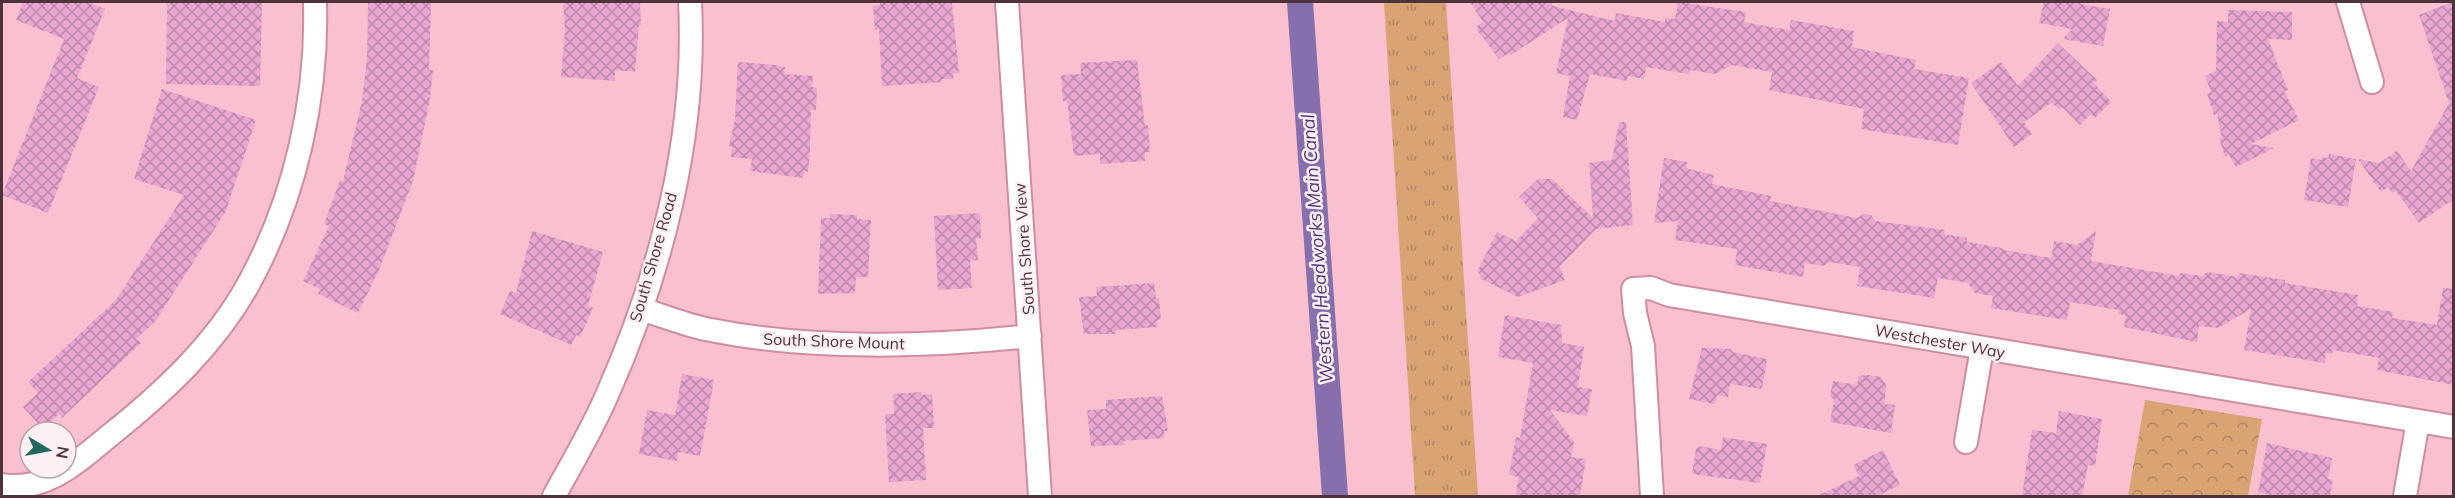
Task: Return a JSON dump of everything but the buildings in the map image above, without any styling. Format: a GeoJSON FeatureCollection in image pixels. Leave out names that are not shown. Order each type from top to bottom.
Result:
{"type":"FeatureCollection","features":[{"type":"Feature","properties":{"kind":"street"},"geometry":{"type":"LineString","coordinates":[[2,485],[17,488],[48,481],[72,466],[147,406],[215,333],[249,284],[281,210],[300,144],[314,56],[315,2]]}},
{"type":"Feature","properties":{"kind":"street","name":"South Shore Road"},"geometry":{"type":"LineString","coordinates":[[554,496],[606,396],[641,309],[664,230],[682,145],[688,75],[690,2]]}},
{"type":"Feature","properties":{"kind":"street","name":"South Shore View"},"geometry":{"type":"LineString","coordinates":[[1007,2],[1040,496]]}},
{"type":"Feature","properties":{"kind":"street"},"geometry":{"type":"LineString","coordinates":[[2348,2],[2372,82]]}},
{"type":"Feature","properties":{"kind":"street","name":"Westchester Way"},"geometry":{"type":"LineString","coordinates":[[1652,496],[1643,346],[1635,313],[1633,289],[1651,288],[1669,295],[2454,427]]}},
{"type":"Feature","properties":{"kind":"street","name":"South Shore Mount"},"geometry":{"type":"LineString","coordinates":[[641,309],[708,330],[788,340],[921,344],[1030,336]]}},
{"type":"Feature","properties":{"kind":"street"},"geometry":{"type":"LineString","coordinates":[[1966,442],[1982,348]]}},
{"type":"Feature","properties":{"kind":"street"},"geometry":{"type":"LineString","coordinates":[[2405,496],[2418,421]]}},
{"type":"Feature","properties":{"kind":"green space"},"geometry":{"type":"Polygon","coordinates":[[[1384,2],[1446,2],[1478,496],[1415,496],[1384,2]]]}},
{"type":"Feature","properties":{"kind":"green space"},"geometry":{"type":"Polygon","coordinates":[[[2145,400],[2262,419],[2248,496],[2128,496],[2145,400]]]}},
{"type":"Feature","properties":{"kind":"waterway","name":"Western Headworks Main Canal"},"geometry":{"type":"LineString","coordinates":[[1300,2],[1335,496]]}}]}
